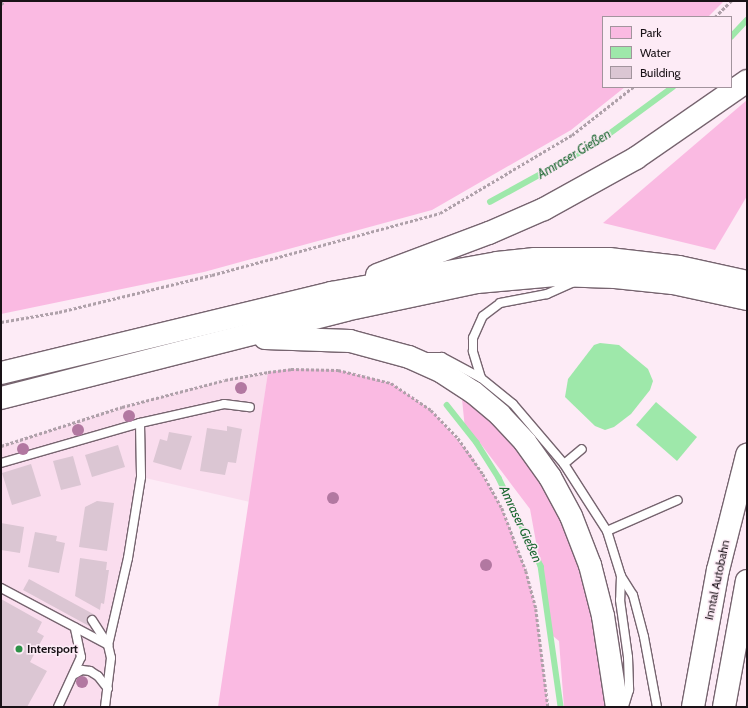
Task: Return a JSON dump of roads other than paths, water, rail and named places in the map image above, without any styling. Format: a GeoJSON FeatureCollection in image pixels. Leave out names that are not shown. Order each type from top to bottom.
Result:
{"type":"FeatureCollection","features":[{"type":"Feature","properties":{"kind":"highway"},"geometry":{"type":"LineString","coordinates":[[331,293],[489,233],[544,209],[636,158],[747,82]]}},
{"type":"Feature","properties":{"kind":"highway"},"geometry":{"type":"LineString","coordinates":[[1,373],[331,293],[497,263],[542,259],[609,259],[646,262],[747,282]]}},
{"type":"Feature","properties":{"kind":"highway"},"geometry":{"type":"LineString","coordinates":[[1,398],[250,336],[345,310],[452,286],[529,277],[585,276],[673,283],[747,299]]}},
{"type":"Feature","properties":{"kind":"highway"},"geometry":{"type":"LineString","coordinates":[[250,336],[286,340],[350,341],[409,357],[442,372],[478,397],[525,442],[550,477],[571,516],[590,565],[603,616],[617,707]]}},
{"type":"Feature","properties":{"kind":"highway","name":"Inntal Autobahn"},"geometry":{"type":"LineString","coordinates":[[693,707],[718,570],[747,455]]}},
{"type":"Feature","properties":{"kind":"highway"},"geometry":{"type":"LineString","coordinates":[[724,707],[747,581]]}},
{"type":"Feature","properties":{"kind":"lane"},"geometry":{"type":"LineString","coordinates":[[481,378],[473,351],[473,338],[478,322],[488,310],[508,300],[556,291],[585,276]]}},
{"type":"Feature","properties":{"kind":"lane"},"geometry":{"type":"LineString","coordinates":[[409,357],[442,357],[481,378],[513,404],[564,464],[607,531],[621,576],[633,595],[642,630],[657,707]]}},
{"type":"Feature","properties":{"kind":"lane"},"geometry":{"type":"LineString","coordinates":[[1,463],[140,423],[224,404],[250,407]]}},
{"type":"Feature","properties":{"kind":"lane"},"geometry":{"type":"LineString","coordinates":[[108,645],[128,558],[141,477],[140,423]]}},
{"type":"Feature","properties":{"kind":"lane"},"geometry":{"type":"LineString","coordinates":[[564,464],[582,449]]}},
{"type":"Feature","properties":{"kind":"lane"},"geometry":{"type":"LineString","coordinates":[[607,531],[678,500]]}},
{"type":"Feature","properties":{"kind":"lane"},"geometry":{"type":"LineString","coordinates":[[621,576],[620,600],[628,657],[629,690],[623,707]]}},
{"type":"Feature","properties":{"kind":"lane"},"geometry":{"type":"LineString","coordinates":[[1,588],[108,645]]}},
{"type":"Feature","properties":{"kind":"lane"},"geometry":{"type":"LineString","coordinates":[[92,620],[108,645],[111,658],[105,707]]}},
{"type":"Feature","properties":{"kind":"lane"},"geometry":{"type":"LineString","coordinates":[[58,707],[75,674],[81,657],[75,628]]}},
{"type":"Feature","properties":{"kind":"lane"},"geometry":{"type":"LineString","coordinates":[[75,674],[82,670],[90,671],[98,676],[108,689]]}},
{"type":"Feature","properties":{"kind":"water"},"geometry":{"type":"Polygon","coordinates":[[[600,343],[619,345],[648,369],[653,381],[650,390],[631,414],[614,427],[605,430],[595,426],[565,397],[568,379],[594,345],[600,343]]]}},
{"type":"Feature","properties":{"kind":"water"},"geometry":{"type":"Polygon","coordinates":[[[656,402],[697,437],[677,461],[636,425],[656,402]]]}},
{"type":"Feature","properties":{"kind":"waterway","name":"Amraser Gießen"},"geometry":{"type":"LineString","coordinates":[[732,36],[747,20]]}},
{"type":"Feature","properties":{"kind":"waterway","name":"Amraser Gießen"},"geometry":{"type":"LineString","coordinates":[[490,202],[597,143],[672,88]]}},
{"type":"Feature","properties":{"kind":"waterway","name":"Amraser Gießen"},"geometry":{"type":"LineString","coordinates":[[447,405],[477,443],[499,478],[541,566],[561,707]]}},
{"type":"Feature","properties":{"kind":"place","name":"Intersport"},"geometry":{"type":"Point","coordinates":[19,649]}}]}
